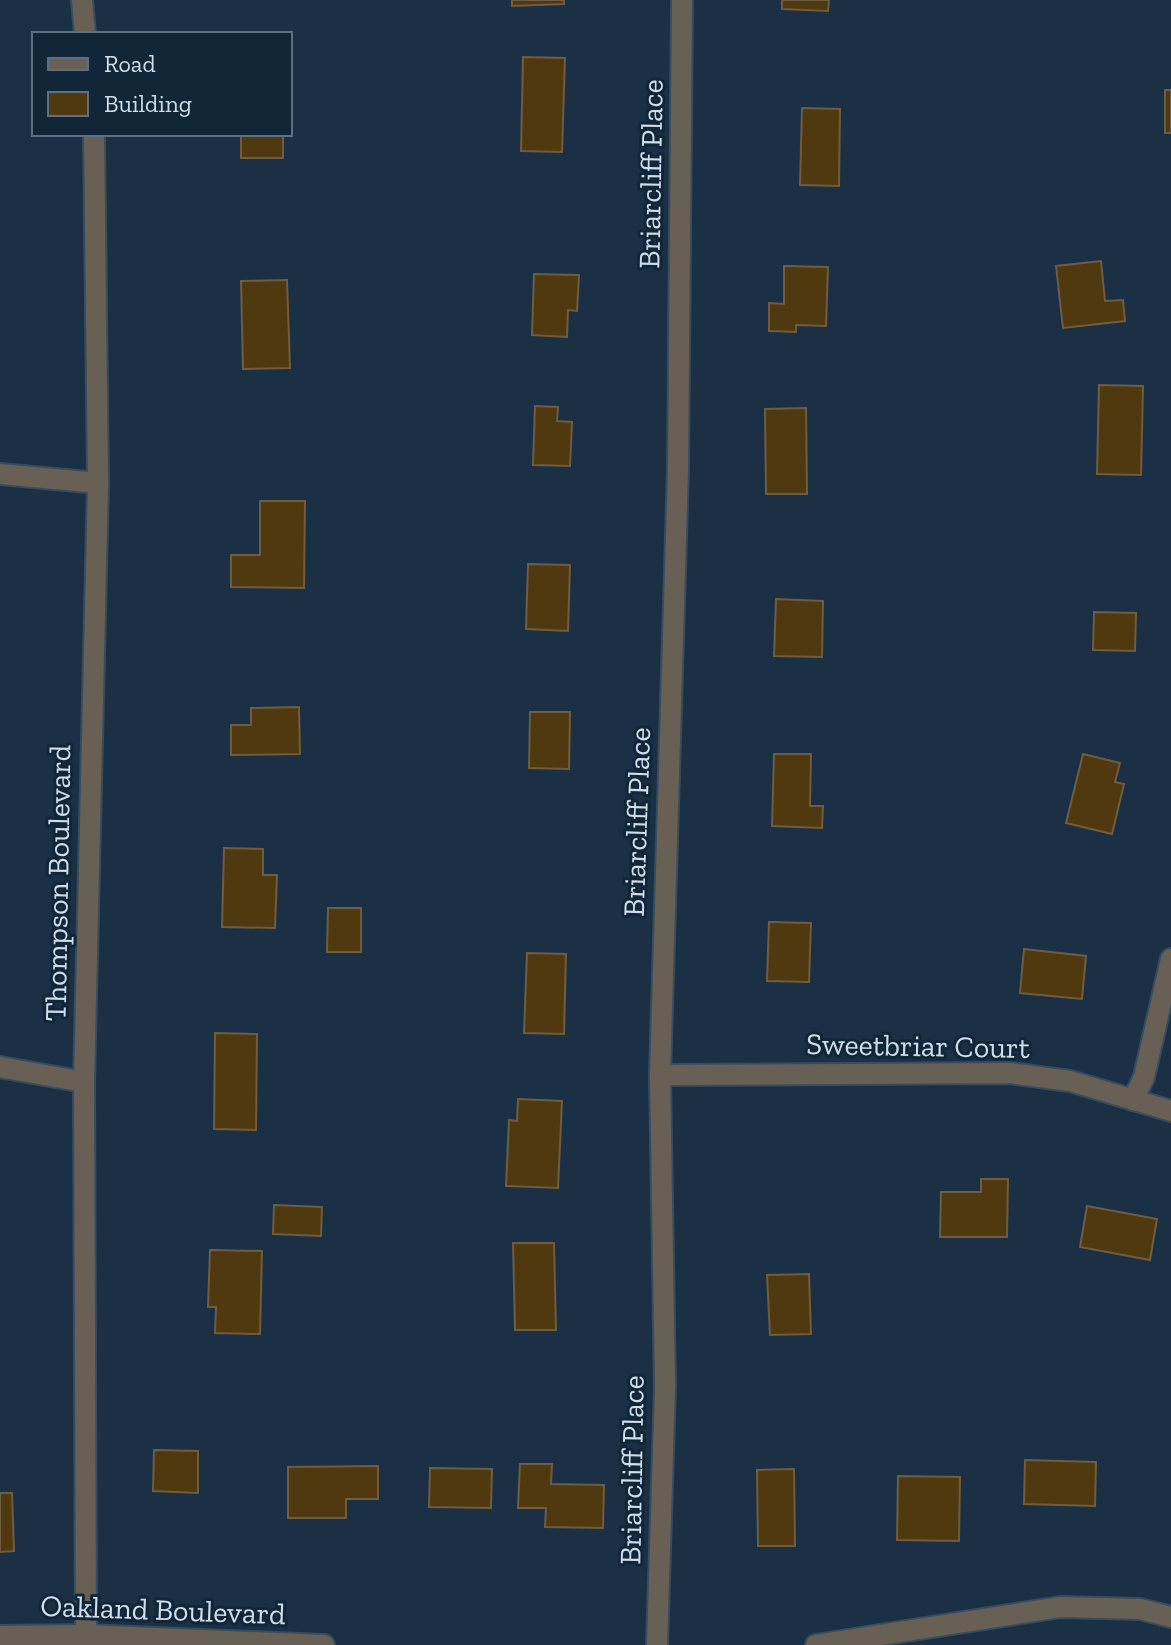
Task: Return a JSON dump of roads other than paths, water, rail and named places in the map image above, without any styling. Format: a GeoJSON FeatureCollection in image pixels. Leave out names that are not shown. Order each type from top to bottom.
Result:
{"type":"FeatureCollection","features":[{"type":"Feature","properties":{"kind":"street"},"geometry":{"type":"LineString","coordinates":[[82,0],[85,32]]}},
{"type":"Feature","properties":{"kind":"street","name":"Briarcliff Place"},"geometry":{"type":"LineString","coordinates":[[657,1645],[665,1387],[660,1075],[678,469],[682,0]]}},
{"type":"Feature","properties":{"kind":"street","name":"Thompson Boulevard"},"geometry":{"type":"LineString","coordinates":[[86,1635],[84,1082],[98,483],[94,136]]}},
{"type":"Feature","properties":{"kind":"street"},"geometry":{"type":"LineString","coordinates":[[0,474],[98,483]]}},
{"type":"Feature","properties":{"kind":"street"},"geometry":{"type":"LineString","coordinates":[[1133,1100],[1144,1077],[1171,959]]}},
{"type":"Feature","properties":{"kind":"street"},"geometry":{"type":"LineString","coordinates":[[0,1067],[84,1082]]}},
{"type":"Feature","properties":{"kind":"street","name":"Sweetbriar Court"},"geometry":{"type":"LineString","coordinates":[[660,1075],[1009,1073],[1070,1081],[1171,1111]]}},
{"type":"Feature","properties":{"kind":"street"},"geometry":{"type":"LineString","coordinates":[[816,1645],[945,1635],[1061,1607],[1140,1609],[1171,1617]]}},
{"type":"Feature","properties":{"kind":"street","name":"Oakland Boulevard"},"geometry":{"type":"LineString","coordinates":[[0,1636],[86,1635],[324,1645]]}}]}
